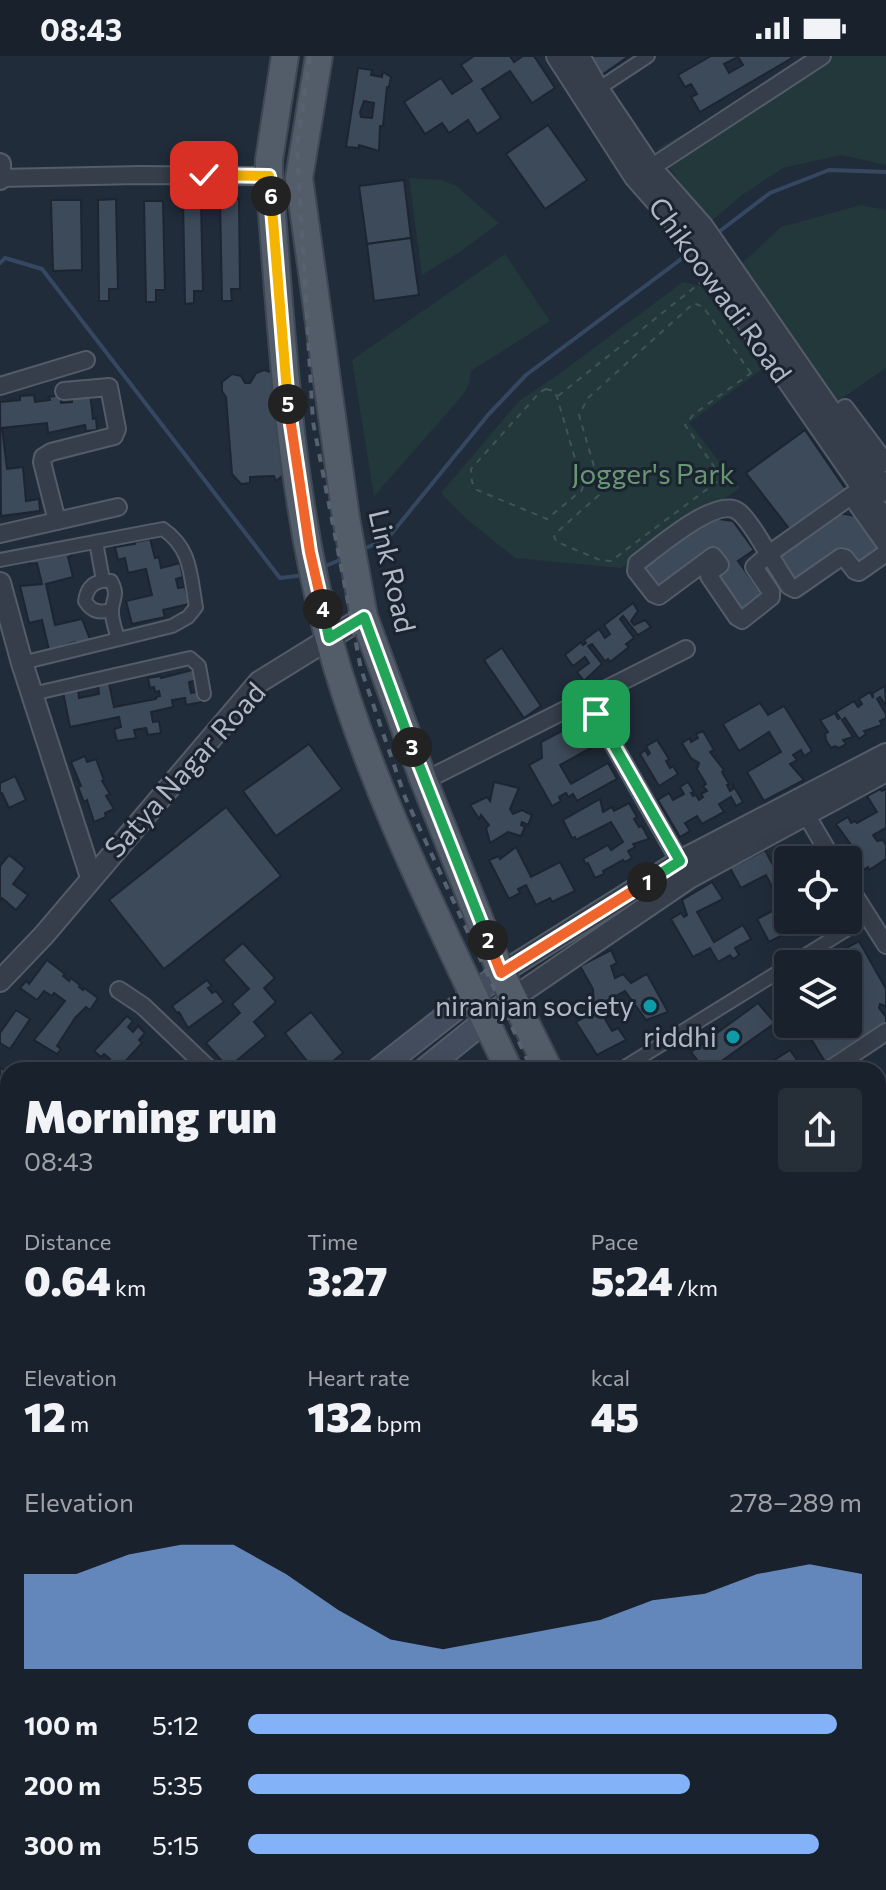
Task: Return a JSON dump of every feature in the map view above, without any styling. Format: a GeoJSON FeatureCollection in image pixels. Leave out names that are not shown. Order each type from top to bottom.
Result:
{"type":"FeatureCollection","features":[{"type":"Feature","properties":{"kind":"main road"},"geometry":{"type":"LineString","coordinates":[[285,56],[269,176],[287,395],[314,571],[329,638],[360,740],[472,996],[505,1062]]}},
{"type":"Feature","properties":{"kind":"main road","name":"Link Road"},"geometry":{"type":"LineString","coordinates":[[319,56],[299,178],[346,518],[364,617],[424,781],[501,973],[545,1062]]}},
{"type":"Feature","properties":{"kind":"main road"},"geometry":{"type":"LineString","coordinates":[[388,1062],[501,973]]}},
{"type":"Feature","properties":{"kind":"main road"},"geometry":{"type":"LineString","coordinates":[[434,1062],[513,998]]}},
{"type":"Feature","properties":{"kind":"main road"},"geometry":{"type":"LineString","coordinates":[[446,1016],[462,1040]]}},
{"type":"Feature","properties":{"kind":"street","name":"Chikoowadi Road"},"geometry":{"type":"LineString","coordinates":[[557,56],[643,172],[696,232],[714,263],[851,442]]}},
{"type":"Feature","properties":{"kind":"street","name":"Chikoowadi Road"},"geometry":{"type":"LineString","coordinates":[[579,56],[643,172]]}},
{"type":"Feature","properties":{"kind":"street"},"geometry":{"type":"LineString","coordinates":[[598,89],[648,56]]}},
{"type":"Feature","properties":{"kind":"street"},"geometry":{"type":"LineString","coordinates":[[643,172],[822,56]]}},
{"type":"Feature","properties":{"kind":"street"},"geometry":{"type":"LineString","coordinates":[[0,164],[0,178],[269,176]]}},
{"type":"Feature","properties":{"kind":"street","name":"Chikoowadi Road"},"geometry":{"type":"LineString","coordinates":[[714,263],[785,349],[851,442],[872,483],[886,522]]}},
{"type":"Feature","properties":{"kind":"street"},"geometry":{"type":"LineString","coordinates":[[0,386],[86,360]]}},
{"type":"Feature","properties":{"kind":"street"},"geometry":{"type":"LineString","coordinates":[[57,521],[43,457],[51,452],[110,438],[117,429],[109,387],[64,391]]}},
{"type":"Feature","properties":{"kind":"street"},"geometry":{"type":"LineString","coordinates":[[845,408],[851,442]]}},
{"type":"Feature","properties":{"kind":"street"},"geometry":{"type":"LineString","coordinates":[[886,545],[872,483],[769,554],[754,567],[771,592],[771,597],[742,620],[709,576],[720,565],[713,556],[659,596],[636,571],[637,563],[710,511],[726,506],[738,511],[769,554],[789,586],[795,589],[841,557],[859,572],[886,553]]}},
{"type":"Feature","properties":{"kind":"street"},"geometry":{"type":"LineString","coordinates":[[0,534],[118,507]]}},
{"type":"Feature","properties":{"kind":"street"},"geometry":{"type":"LineString","coordinates":[[0,560],[163,529],[175,537],[185,550],[196,607],[188,617],[172,626],[22,663]]}},
{"type":"Feature","properties":{"kind":"street"},"geometry":{"type":"LineString","coordinates":[[96,542],[103,580]]}},
{"type":"Feature","properties":{"kind":"street"},"geometry":{"type":"LineString","coordinates":[[111,610],[101,612],[90,608],[85,601],[86,590],[94,583],[111,581],[116,589],[111,610],[118,639]]}},
{"type":"Feature","properties":{"kind":"street","name":"Satya Nagar Road"},"geometry":{"type":"LineString","coordinates":[[0,583],[22,663],[91,877]]}},
{"type":"Feature","properties":{"kind":"street","name":"Satya Nagar Road"},"geometry":{"type":"LineString","coordinates":[[0,981],[44,935],[259,682],[364,617]]}},
{"type":"Feature","properties":{"kind":"street"},"geometry":{"type":"LineString","coordinates":[[424,781],[686,649]]}},
{"type":"Feature","properties":{"kind":"street"},"geometry":{"type":"LineString","coordinates":[[32,694],[190,658],[199,666],[204,694]]}},
{"type":"Feature","properties":{"kind":"street"},"geometry":{"type":"LineString","coordinates":[[596,714],[684,870]]}},
{"type":"Feature","properties":{"kind":"street"},"geometry":{"type":"LineString","coordinates":[[501,973],[802,807],[886,754]]}},
{"type":"Feature","properties":{"kind":"street"},"geometry":{"type":"LineString","coordinates":[[802,807],[886,771]]}},
{"type":"Feature","properties":{"kind":"street"},"geometry":{"type":"LineString","coordinates":[[802,807],[825,846]]}},
{"type":"Feature","properties":{"kind":"street"},"geometry":{"type":"LineString","coordinates":[[513,998],[684,870]]}},
{"type":"Feature","properties":{"kind":"street"},"geometry":{"type":"LineString","coordinates":[[862,909],[886,945]]}},
{"type":"Feature","properties":{"kind":"street"},"geometry":{"type":"LineString","coordinates":[[813,950],[867,917]]}},
{"type":"Feature","properties":{"kind":"street"},"geometry":{"type":"LineString","coordinates":[[633,1062],[774,974]]}},
{"type":"Feature","properties":{"kind":"street"},"geometry":{"type":"LineString","coordinates":[[119,990],[143,1006],[202,1062]]}},
{"type":"Feature","properties":{"kind":"street"},"geometry":{"type":"LineString","coordinates":[[841,1062],[886,1032]]}},
{"type":"Feature","properties":{"kind":"path"},"geometry":{"type":"LineString","coordinates":[[557,397],[714,263]]}},
{"type":"Feature","properties":{"kind":"path"},"geometry":{"type":"LineString","coordinates":[[694,303],[703,307],[751,373],[694,414],[685,425],[722,478],[611,561],[600,560],[557,542],[554,537],[556,533],[599,495],[600,487],[579,415],[580,408],[694,303]]}},
{"type":"Feature","properties":{"kind":"path"},"geometry":{"type":"LineString","coordinates":[[550,389],[557,397],[583,486],[549,518],[544,519],[477,490],[470,475],[471,469],[540,392],[550,389]]}},
{"type":"Feature","properties":{"kind":"green space"},"geometry":{"type":"Polygon","coordinates":[[[819,56],[886,56],[886,165],[841,155],[783,168],[742,195],[708,224],[657,149],[819,56]]]}},
{"type":"Feature","properties":{"kind":"green space"},"geometry":{"type":"Polygon","coordinates":[[[409,178],[442,180],[456,186],[499,223],[422,275],[409,178]]]}},
{"type":"Feature","properties":{"kind":"green space"},"geometry":{"type":"Polygon","coordinates":[[[861,205],[886,210],[886,368],[838,401],[735,270],[781,227],[861,205]]]}},
{"type":"Feature","properties":{"kind":"green space"},"geometry":{"type":"Polygon","coordinates":[[[505,254],[550,321],[471,371],[469,384],[462,396],[374,496],[352,360],[505,254]]]}},
{"type":"Feature","properties":{"kind":"green space","name":"Jogger's Park"},"geometry":{"type":"Polygon","coordinates":[[[683,282],[701,286],[762,369],[689,423],[740,488],[621,568],[515,558],[469,521],[441,493],[519,401],[683,282]]]}},
{"type":"Feature","properties":{"kind":"building"},"geometry":{"type":"Polygon","coordinates":[[[474,56],[510,56],[514,62],[523,56],[534,56],[555,88],[532,103],[510,71],[482,89],[501,118],[477,134],[468,120],[449,133],[442,123],[425,134],[404,102],[441,78],[452,94],[472,81],[461,65],[474,56]]]}},
{"type":"Feature","properties":{"kind":"building"},"geometry":{"type":"Polygon","coordinates":[[[584,56],[629,56],[599,77],[584,56]]]}},
{"type":"Feature","properties":{"kind":"building"},"geometry":{"type":"Polygon","coordinates":[[[711,56],[792,58],[700,112],[691,97],[697,94],[691,84],[685,87],[678,75],[711,56]],[[738,57],[724,64],[729,73],[743,65],[738,57]]]}},
{"type":"Feature","properties":{"kind":"building"},"geometry":{"type":"Polygon","coordinates":[[[358,68],[372,70],[371,75],[382,77],[383,72],[391,77],[383,126],[380,126],[379,151],[359,145],[359,148],[346,147],[358,68]],[[364,101],[361,117],[372,118],[374,103],[364,101]]]}},
{"type":"Feature","properties":{"kind":"building"},"geometry":{"type":"Polygon","coordinates":[[[548,125],[587,180],[545,209],[506,154],[548,125]]]}},
{"type":"Feature","properties":{"kind":"building"},"geometry":{"type":"Polygon","coordinates":[[[404,180],[411,238],[367,244],[359,186],[404,180]]]}},
{"type":"Feature","properties":{"kind":"building"},"geometry":{"type":"Polygon","coordinates":[[[116,199],[118,289],[109,289],[109,301],[99,301],[98,200],[116,199]]]}},
{"type":"Feature","properties":{"kind":"building"},"geometry":{"type":"Polygon","coordinates":[[[220,199],[239,199],[240,289],[231,289],[232,301],[222,301],[220,199]]]}},
{"type":"Feature","properties":{"kind":"building"},"geometry":{"type":"Polygon","coordinates":[[[51,200],[81,200],[82,270],[53,271],[51,200]]]}},
{"type":"Feature","properties":{"kind":"building"},"geometry":{"type":"Polygon","coordinates":[[[144,201],[163,201],[165,290],[156,290],[156,302],[146,302],[144,201]]]}},
{"type":"Feature","properties":{"kind":"building"},"geometry":{"type":"Polygon","coordinates":[[[183,202],[201,202],[203,291],[194,291],[194,303],[185,304],[183,202]]]}},
{"type":"Feature","properties":{"kind":"building"},"geometry":{"type":"Polygon","coordinates":[[[411,238],[419,295],[374,301],[367,244],[411,238]]]}},
{"type":"Feature","properties":{"kind":"building"},"geometry":{"type":"Polygon","coordinates":[[[264,370],[273,373],[277,385],[273,392],[274,409],[278,409],[286,473],[276,481],[274,476],[250,477],[250,483],[241,484],[232,474],[222,382],[232,374],[250,383],[256,373],[264,370]]]}},
{"type":"Feature","properties":{"kind":"building"},"geometry":{"type":"Polygon","coordinates":[[[90,392],[97,430],[86,431],[85,425],[48,433],[47,423],[2,428],[7,469],[23,467],[26,501],[39,499],[40,511],[1,516],[0,402],[34,395],[35,402],[60,395],[61,403],[72,402],[72,394],[90,392]]]}},
{"type":"Feature","properties":{"kind":"building"},"geometry":{"type":"Polygon","coordinates":[[[805,430],[849,494],[791,531],[746,473],[805,430]]]}},
{"type":"Feature","properties":{"kind":"building"},"geometry":{"type":"Polygon","coordinates":[[[833,512],[861,517],[882,551],[857,568],[844,549],[792,585],[773,556],[833,512]]]}},
{"type":"Feature","properties":{"kind":"building"},"geometry":{"type":"Polygon","coordinates":[[[705,517],[733,521],[754,550],[738,561],[764,597],[740,614],[712,576],[727,565],[715,548],[658,588],[640,563],[705,517]]]}},
{"type":"Feature","properties":{"kind":"building"},"geometry":{"type":"Polygon","coordinates":[[[150,539],[161,568],[180,563],[183,577],[176,579],[178,588],[185,587],[189,604],[163,610],[165,617],[132,624],[126,601],[152,595],[146,569],[128,573],[125,558],[118,560],[115,547],[150,539]]]}},
{"type":"Feature","properties":{"kind":"building"},"geometry":{"type":"Polygon","coordinates":[[[70,550],[71,556],[68,557],[73,577],[46,584],[55,625],[82,619],[91,642],[75,645],[75,642],[49,650],[42,620],[29,623],[20,586],[42,584],[37,563],[30,564],[29,559],[70,550]]]}},
{"type":"Feature","properties":{"kind":"building"},"geometry":{"type":"Polygon","coordinates":[[[633,603],[638,611],[631,621],[634,625],[645,620],[651,627],[638,635],[623,616],[620,619],[634,638],[626,644],[629,647],[610,662],[608,659],[605,661],[592,644],[588,646],[602,664],[584,681],[577,672],[589,663],[585,657],[573,666],[565,655],[581,642],[583,645],[586,643],[584,640],[599,629],[605,638],[610,634],[604,625],[633,603]]]}},
{"type":"Feature","properties":{"kind":"building"},"geometry":{"type":"Polygon","coordinates":[[[502,648],[541,706],[524,718],[484,660],[502,648]]]}},
{"type":"Feature","properties":{"kind":"building"},"geometry":{"type":"Polygon","coordinates":[[[196,669],[198,680],[189,682],[191,693],[200,691],[202,702],[186,705],[185,698],[172,700],[173,707],[151,712],[153,722],[159,721],[161,733],[148,735],[146,728],[134,730],[136,738],[117,741],[114,729],[121,727],[119,717],[70,727],[63,692],[78,689],[79,698],[99,694],[98,685],[109,683],[114,707],[160,696],[154,687],[150,688],[148,678],[196,669]]]}},
{"type":"Feature","properties":{"kind":"building"},"geometry":{"type":"Polygon","coordinates":[[[885,686],[886,706],[880,697],[877,699],[886,714],[886,718],[880,721],[882,725],[864,731],[866,734],[859,739],[845,718],[842,720],[853,737],[843,740],[846,744],[839,748],[831,748],[826,740],[825,734],[828,732],[820,720],[835,713],[840,718],[836,712],[854,701],[858,707],[862,704],[859,699],[870,692],[873,698],[873,693],[885,686]]]}},
{"type":"Feature","properties":{"kind":"building"},"geometry":{"type":"Polygon","coordinates":[[[760,703],[768,715],[784,706],[812,751],[804,756],[801,750],[793,755],[797,760],[790,764],[804,780],[764,801],[747,772],[781,752],[769,732],[739,751],[723,724],[760,703]]]}},
{"type":"Feature","properties":{"kind":"building"},"geometry":{"type":"Polygon","coordinates":[[[584,719],[598,744],[560,765],[571,784],[608,763],[617,779],[577,801],[573,794],[568,797],[566,793],[559,797],[561,801],[552,806],[529,765],[542,758],[541,742],[584,719]]]}},
{"type":"Feature","properties":{"kind":"building"},"geometry":{"type":"Polygon","coordinates":[[[703,731],[714,750],[710,752],[724,770],[722,772],[730,791],[733,785],[743,802],[736,806],[731,797],[719,804],[724,812],[702,824],[697,816],[685,823],[690,831],[680,837],[658,800],[669,793],[673,800],[684,794],[680,787],[688,782],[694,792],[691,793],[699,800],[703,797],[701,794],[707,791],[697,769],[699,763],[691,758],[682,743],[698,738],[696,734],[703,731]]]}},
{"type":"Feature","properties":{"kind":"building"},"geometry":{"type":"Polygon","coordinates":[[[657,740],[669,759],[666,761],[670,768],[673,766],[678,774],[659,786],[640,754],[645,750],[648,755],[646,746],[657,740]]]}},
{"type":"Feature","properties":{"kind":"building"},"geometry":{"type":"Polygon","coordinates":[[[309,744],[342,789],[276,836],[243,791],[309,744]]]}},
{"type":"Feature","properties":{"kind":"building"},"geometry":{"type":"Polygon","coordinates":[[[85,756],[87,762],[96,759],[102,781],[110,794],[106,796],[114,809],[94,822],[87,800],[84,802],[78,787],[81,786],[71,762],[85,756]]]}},
{"type":"Feature","properties":{"kind":"building"},"geometry":{"type":"Polygon","coordinates":[[[15,776],[26,800],[9,808],[0,794],[0,783],[15,776]]]}},
{"type":"Feature","properties":{"kind":"building"},"geometry":{"type":"Polygon","coordinates":[[[494,782],[519,788],[510,809],[513,814],[522,810],[532,815],[528,825],[522,822],[521,825],[525,827],[521,836],[508,832],[490,843],[486,828],[489,825],[481,815],[479,819],[470,805],[487,797],[490,801],[494,782]]]}},
{"type":"Feature","properties":{"kind":"building"},"geometry":{"type":"Polygon","coordinates":[[[886,789],[886,828],[873,835],[886,845],[886,859],[869,870],[868,867],[862,871],[862,846],[852,846],[836,824],[848,817],[851,823],[857,823],[877,812],[867,796],[886,789]]]}},
{"type":"Feature","properties":{"kind":"building"},"geometry":{"type":"Polygon","coordinates":[[[600,799],[603,812],[612,807],[614,811],[629,803],[637,817],[634,819],[649,839],[633,844],[635,847],[628,851],[632,858],[623,860],[595,878],[583,859],[608,845],[611,850],[623,842],[611,822],[576,840],[563,820],[600,799]]]}},
{"type":"Feature","properties":{"kind":"building"},"geometry":{"type":"Polygon","coordinates":[[[226,807],[281,876],[164,969],[109,900],[226,807]]]}},
{"type":"Feature","properties":{"kind":"building"},"geometry":{"type":"Polygon","coordinates":[[[516,847],[531,877],[560,862],[575,891],[552,902],[550,898],[536,905],[526,885],[509,899],[489,860],[499,856],[500,859],[516,847]]]}},
{"type":"Feature","properties":{"kind":"building"},"geometry":{"type":"Polygon","coordinates":[[[765,850],[774,867],[774,890],[766,875],[741,888],[730,868],[765,850]]]}},
{"type":"Feature","properties":{"kind":"building"},"geometry":{"type":"Polygon","coordinates":[[[9,855],[25,868],[13,884],[28,895],[16,910],[2,898],[0,901],[0,866],[9,855]]]}},
{"type":"Feature","properties":{"kind":"building"},"geometry":{"type":"Polygon","coordinates":[[[712,882],[723,899],[697,912],[714,942],[743,925],[751,939],[735,948],[739,955],[733,959],[730,955],[718,962],[710,948],[693,957],[671,919],[681,913],[684,917],[687,915],[682,900],[712,882]]]}},
{"type":"Feature","properties":{"kind":"building"},"geometry":{"type":"Polygon","coordinates":[[[774,910],[774,934],[785,934],[769,942],[757,919],[774,910]]]}},
{"type":"Feature","properties":{"kind":"building"},"geometry":{"type":"Polygon","coordinates":[[[859,941],[886,989],[886,1006],[880,1004],[879,1008],[886,1017],[886,1028],[832,1062],[825,1062],[811,1038],[862,1038],[862,950],[843,950],[859,941]]]}},
{"type":"Feature","properties":{"kind":"building"},"geometry":{"type":"Polygon","coordinates":[[[243,943],[275,978],[264,988],[276,1002],[254,1022],[266,1036],[235,1062],[223,1062],[206,1043],[240,1013],[232,1004],[249,989],[223,960],[243,943]]]}},
{"type":"Feature","properties":{"kind":"building","name":"niranjan society"},"geometry":{"type":"Polygon","coordinates":[[[611,950],[617,963],[611,966],[615,978],[623,974],[631,983],[647,974],[668,1012],[646,1020],[625,991],[607,1001],[611,1014],[605,1019],[612,1031],[618,1028],[626,1040],[597,1055],[576,1022],[594,1012],[593,989],[580,966],[611,950]]]}},
{"type":"Feature","properties":{"kind":"building"},"geometry":{"type":"Polygon","coordinates":[[[47,960],[69,981],[71,978],[83,990],[98,998],[90,1010],[86,1007],[75,1018],[57,1046],[61,1049],[57,1054],[34,1040],[65,1001],[54,993],[52,996],[44,991],[37,1000],[20,988],[26,981],[29,984],[47,960]]]}},
{"type":"Feature","properties":{"kind":"building"},"geometry":{"type":"Polygon","coordinates":[[[207,980],[212,986],[208,988],[212,993],[216,991],[224,1002],[188,1028],[172,1006],[207,980]]]}},
{"type":"Feature","properties":{"kind":"building","name":"riddhi"},"geometry":{"type":"Polygon","coordinates":[[[758,1003],[774,1022],[720,1062],[699,1062],[691,1052],[758,1003]]]}},
{"type":"Feature","properties":{"kind":"building"},"geometry":{"type":"Polygon","coordinates":[[[16,1010],[30,1019],[10,1049],[0,1043],[0,1033],[16,1010]]]}},
{"type":"Feature","properties":{"kind":"building"},"geometry":{"type":"Polygon","coordinates":[[[311,1012],[343,1053],[332,1062],[308,1062],[285,1033],[311,1012]]]}},
{"type":"Feature","properties":{"kind":"building"},"geometry":{"type":"Polygon","coordinates":[[[127,1016],[133,1021],[128,1027],[133,1032],[138,1026],[145,1033],[139,1040],[142,1043],[125,1062],[108,1062],[110,1059],[104,1054],[101,1057],[94,1051],[127,1016]]]}},
{"type":"Feature","properties":{"kind":"building"},"geometry":{"type":"Polygon","coordinates":[[[790,1050],[798,1062],[774,1062],[790,1050]]]}},
{"type":"Feature","properties":{"kind":"waterway"},"geometry":{"type":"LineString","coordinates":[[716,234],[770,193],[829,170],[886,172]]}},
{"type":"Feature","properties":{"kind":"waterway"},"geometry":{"type":"LineString","coordinates":[[361,550],[387,539],[488,415],[526,375],[692,251]]}},
{"type":"Feature","properties":{"kind":"waterway"},"geometry":{"type":"LineString","coordinates":[[0,263],[5,258],[42,269],[280,578],[305,575]]}},
{"type":"Feature","properties":{"kind":"waterway"},"geometry":{"type":"LineString","coordinates":[[321,568],[342,559]]}},
{"type":"Feature","properties":{"kind":"railway"},"geometry":{"type":"LineString","coordinates":[[310,56],[297,146],[313,422],[361,669],[405,797],[528,1062]]}},
{"type":"Feature","properties":{"kind":"place","name":"niranjan society"},"geometry":{"type":"Point","coordinates":[650,1006]}},
{"type":"Feature","properties":{"kind":"place","name":"riddhi"},"geometry":{"type":"Point","coordinates":[733,1037]}},
{"type":"Feature","properties":{"kind":"route"},"geometry":{"type":"LineString","coordinates":[[204,175],[269,176],[287,395],[310,552],[329,638],[364,617],[424,781],[501,973],[680,861],[596,714]]}}]}
